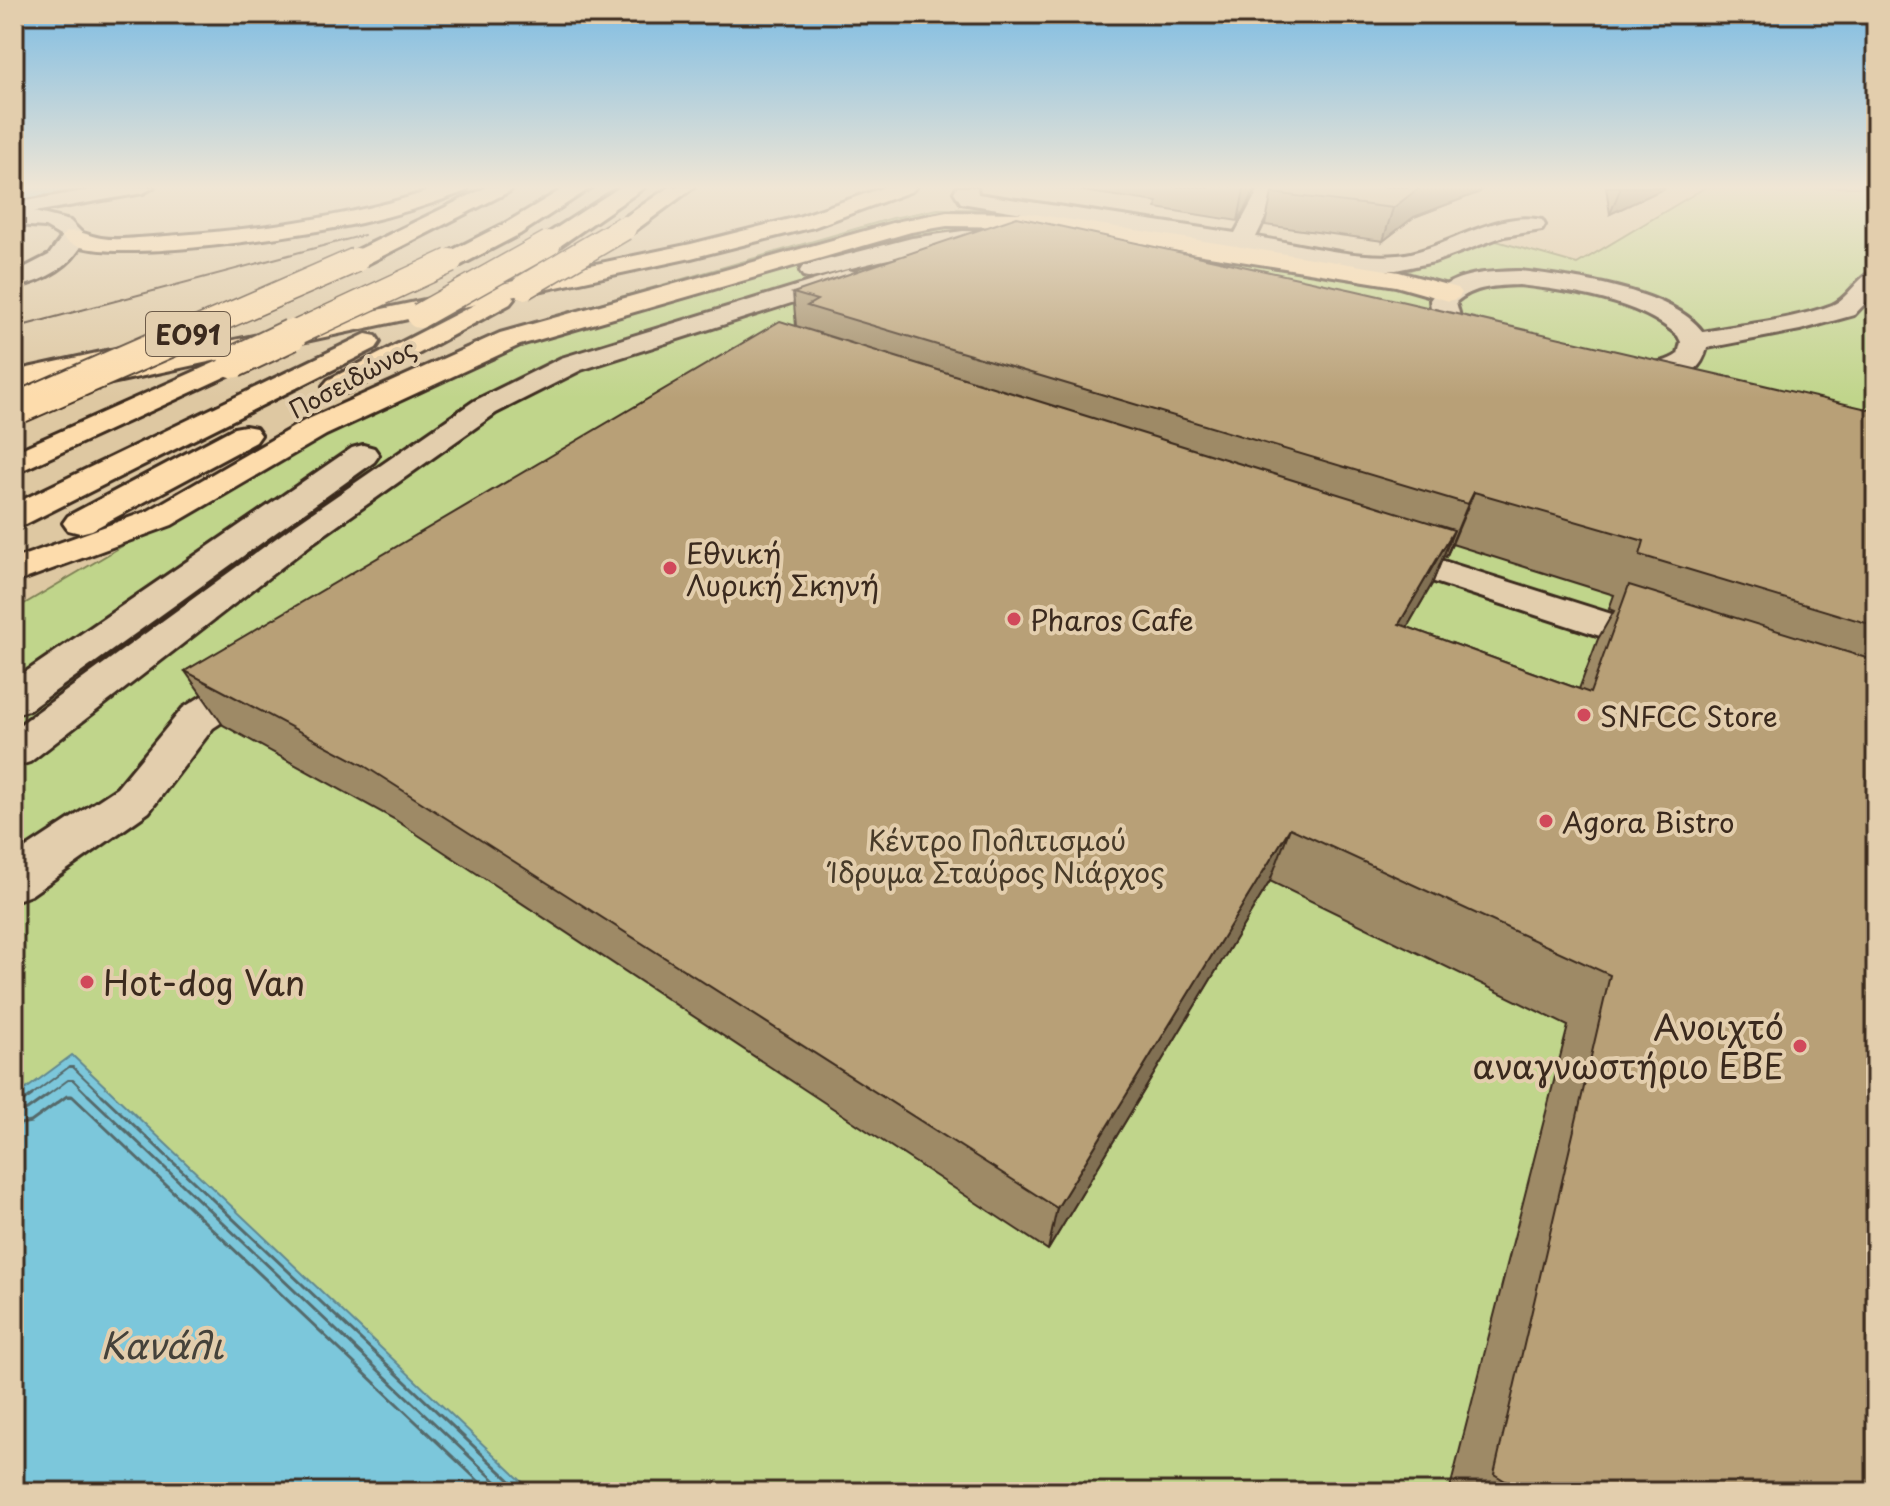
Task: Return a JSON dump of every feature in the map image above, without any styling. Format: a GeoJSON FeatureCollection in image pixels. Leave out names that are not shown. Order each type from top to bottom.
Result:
{"type":"FeatureCollection","features":[{"type":"Feature","properties":{"kind":"main road","name":"ΕΟ91"},"geometry":{"type":"LineString","coordinates":[[16,399],[361,257]]}},
{"type":"Feature","properties":{"kind":"main road"},"geometry":{"type":"LineString","coordinates":[[14,464],[457,257]]}},
{"type":"Feature","properties":{"kind":"main road"},"geometry":{"type":"LineString","coordinates":[[14,517],[419,316],[524,257]]}},
{"type":"Feature","properties":{"kind":"main road","name":"Ποσειδώνος"},"geometry":{"type":"LineString","coordinates":[[14,558],[501,299],[573,257]]}},
{"type":"Feature","properties":{"kind":"main road"},"geometry":{"type":"LineString","coordinates":[[16,399],[153,348],[595,257]]}},
{"type":"Feature","properties":{"kind":"main road"},"geometry":{"type":"LineString","coordinates":[[16,399],[165,361],[661,257]]}},
{"type":"Feature","properties":{"kind":"main road"},"geometry":{"type":"LineString","coordinates":[[14,572],[160,518],[315,428],[465,357],[510,339],[793,257]]}},
{"type":"Feature","properties":{"kind":"main road"},"geometry":{"type":"LineString","coordinates":[[1288,257],[1399,279],[1434,317]]}},
{"type":"Feature","properties":{"kind":"street"},"geometry":{"type":"LineString","coordinates":[[14,281],[61,257]]}},
{"type":"Feature","properties":{"kind":"street"},"geometry":{"type":"LineString","coordinates":[[462,390],[541,353],[863,257]]}},
{"type":"Feature","properties":{"kind":"street"},"geometry":{"type":"LineString","coordinates":[[14,751],[415,454],[485,407],[535,381],[615,349],[914,257]]}},
{"type":"Feature","properties":{"kind":"street"},"geometry":{"type":"LineString","coordinates":[[1101,257],[1128,264]]}},
{"type":"Feature","properties":{"kind":"street"},"geometry":{"type":"LineString","coordinates":[[1334,257],[1402,264],[1431,257]]}},
{"type":"Feature","properties":{"kind":"street"},"geometry":{"type":"LineString","coordinates":[[1539,257],[1544,280]]}},
{"type":"Feature","properties":{"kind":"street"},"geometry":{"type":"LineString","coordinates":[[1695,363],[1684,326],[1618,298],[1544,280],[1519,278],[1468,282],[1434,317],[1486,345],[1520,369],[1601,383],[1695,363],[1800,322],[1845,309],[1876,278]]}},
{"type":"Feature","properties":{"kind":"street"},"geometry":{"type":"LineString","coordinates":[[14,700],[380,443]]}},
{"type":"Feature","properties":{"kind":"street"},"geometry":{"type":"LineString","coordinates":[[1342,539],[1699,656]]}},
{"type":"Feature","properties":{"kind":"street"},"geometry":{"type":"LineString","coordinates":[[14,881],[133,800],[198,718],[291,657]]}},
{"type":"Feature","properties":{"kind":"street"},"geometry":{"type":"LineString","coordinates":[[14,855],[17,859],[14,867]]}},
{"type":"Feature","properties":{"kind":"green space","name":"Κέντρο Πολιτισμού Ίδρυμα Σταύρος Νιάρχος"},"geometry":{"type":"Polygon","coordinates":[[[758,257],[1310,257],[1405,272],[1445,257],[1553,257],[1577,264],[1588,257],[1876,257],[1876,1492],[14,1492],[14,610],[168,519],[305,444],[483,357],[538,321],[758,257]]]}},
{"type":"Feature","properties":{"kind":"water","name":"Κανάλι"},"geometry":{"type":"Polygon","coordinates":[[[72,1055],[533,1492],[14,1492],[14,1098],[72,1055]]]}},
{"type":"Feature","properties":{"kind":"building"},"geometry":{"type":"Polygon","coordinates":[[[898,257],[1202,257],[1876,411],[1876,626],[1640,555],[1644,541],[1474,492],[1468,504],[807,306],[817,300],[793,293],[898,257]]]}},
{"type":"Feature","properties":{"kind":"building"},"geometry":{"type":"Polygon","coordinates":[[[780,321],[1454,530],[1399,624],[1590,693],[1629,585],[1876,661],[1876,1492],[1523,1492],[1494,1474],[1610,975],[1290,828],[1057,1208],[363,765],[185,671],[780,321]]]}},
{"type":"Feature","properties":{"kind":"tram line"},"geometry":{"type":"LineString","coordinates":[[14,328],[280,257]]}},
{"type":"Feature","properties":{"kind":"place","name":"Εθνική Λυρική Σκηνή"},"geometry":{"type":"Point","coordinates":[670,568]}},
{"type":"Feature","properties":{"kind":"place","name":"Pharos Cafe"},"geometry":{"type":"Point","coordinates":[1014,619]}},
{"type":"Feature","properties":{"kind":"place","name":"SNFCC Store"},"geometry":{"type":"Point","coordinates":[1584,715]}},
{"type":"Feature","properties":{"kind":"place","name":"Agora Bistro"},"geometry":{"type":"Point","coordinates":[1546,821]}},
{"type":"Feature","properties":{"kind":"place","name":"Hot-dog Van"},"geometry":{"type":"Point","coordinates":[87,982]}},
{"type":"Feature","properties":{"kind":"place","name":"Ανοιχτό αναγνωστήριο ΕΒΕ"},"geometry":{"type":"Point","coordinates":[1800,1046]}}]}
